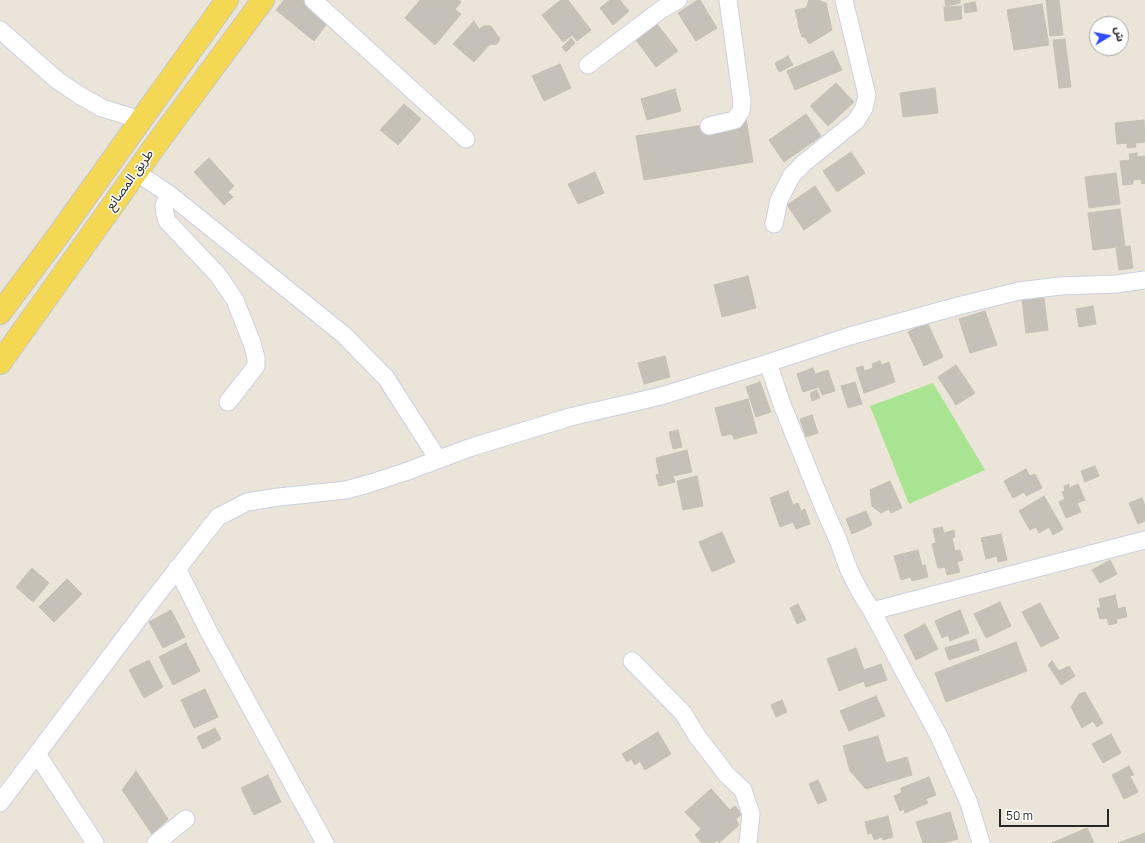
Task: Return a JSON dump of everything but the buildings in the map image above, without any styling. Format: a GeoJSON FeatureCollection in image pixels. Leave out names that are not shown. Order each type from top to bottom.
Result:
{"type":"FeatureCollection","features":[{"type":"Feature","properties":{"kind":"main road","name":"طريق المصانع"},"geometry":{"type":"LineString","coordinates":[[0,314],[227,0]]}},
{"type":"Feature","properties":{"kind":"main road","name":"طريق المصانع"},"geometry":{"type":"LineString","coordinates":[[0,362],[136,172],[263,0]]}},
{"type":"Feature","properties":{"kind":"street"},"geometry":{"type":"LineString","coordinates":[[313,0],[466,139]]}},
{"type":"Feature","properties":{"kind":"street"},"geometry":{"type":"LineString","coordinates":[[588,65],[662,9],[678,0]]}},
{"type":"Feature","properties":{"kind":"street"},"geometry":{"type":"LineString","coordinates":[[709,126],[735,120],[741,111],[742,102],[728,0]]}},
{"type":"Feature","properties":{"kind":"street"},"geometry":{"type":"LineString","coordinates":[[774,224],[779,200],[792,175],[804,163],[856,121],[864,108],[867,95],[844,0]]}},
{"type":"Feature","properties":{"kind":"street"},"geometry":{"type":"LineString","coordinates":[[0,30],[57,80],[79,95],[102,108],[141,120]]}},
{"type":"Feature","properties":{"kind":"street"},"geometry":{"type":"LineString","coordinates":[[136,172],[169,194],[344,335],[386,378],[438,459]]}},
{"type":"Feature","properties":{"kind":"street"},"geometry":{"type":"LineString","coordinates":[[169,194],[164,206],[168,221],[218,275],[236,300],[252,343],[256,358],[256,366],[228,402]]}},
{"type":"Feature","properties":{"kind":"street"},"geometry":{"type":"LineString","coordinates":[[0,803],[77,699],[218,517],[247,502],[346,490],[368,484],[469,448],[570,417],[661,396],[768,364],[850,336],[950,308],[1019,291],[1060,286],[1116,284],[1145,280]]}},
{"type":"Feature","properties":{"kind":"street"},"geometry":{"type":"LineString","coordinates":[[768,364],[783,407],[849,570],[939,736],[969,803],[981,843]]}},
{"type":"Feature","properties":{"kind":"street"},"geometry":{"type":"LineString","coordinates":[[872,611],[1145,540]]}},
{"type":"Feature","properties":{"kind":"street"},"geometry":{"type":"LineString","coordinates":[[177,568],[208,632],[325,843]]}},
{"type":"Feature","properties":{"kind":"street"},"geometry":{"type":"LineString","coordinates":[[632,661],[684,712],[697,736],[727,775],[742,790],[751,814],[748,843]]}},
{"type":"Feature","properties":{"kind":"street"},"geometry":{"type":"LineString","coordinates":[[37,754],[95,843]]}},
{"type":"Feature","properties":{"kind":"street"},"geometry":{"type":"LineString","coordinates":[[156,843],[186,819]]}},
{"type":"Feature","properties":{"kind":"green space"},"geometry":{"type":"Polygon","coordinates":[[[933,383],[985,470],[909,504],[870,406],[933,383]]]}}]}
